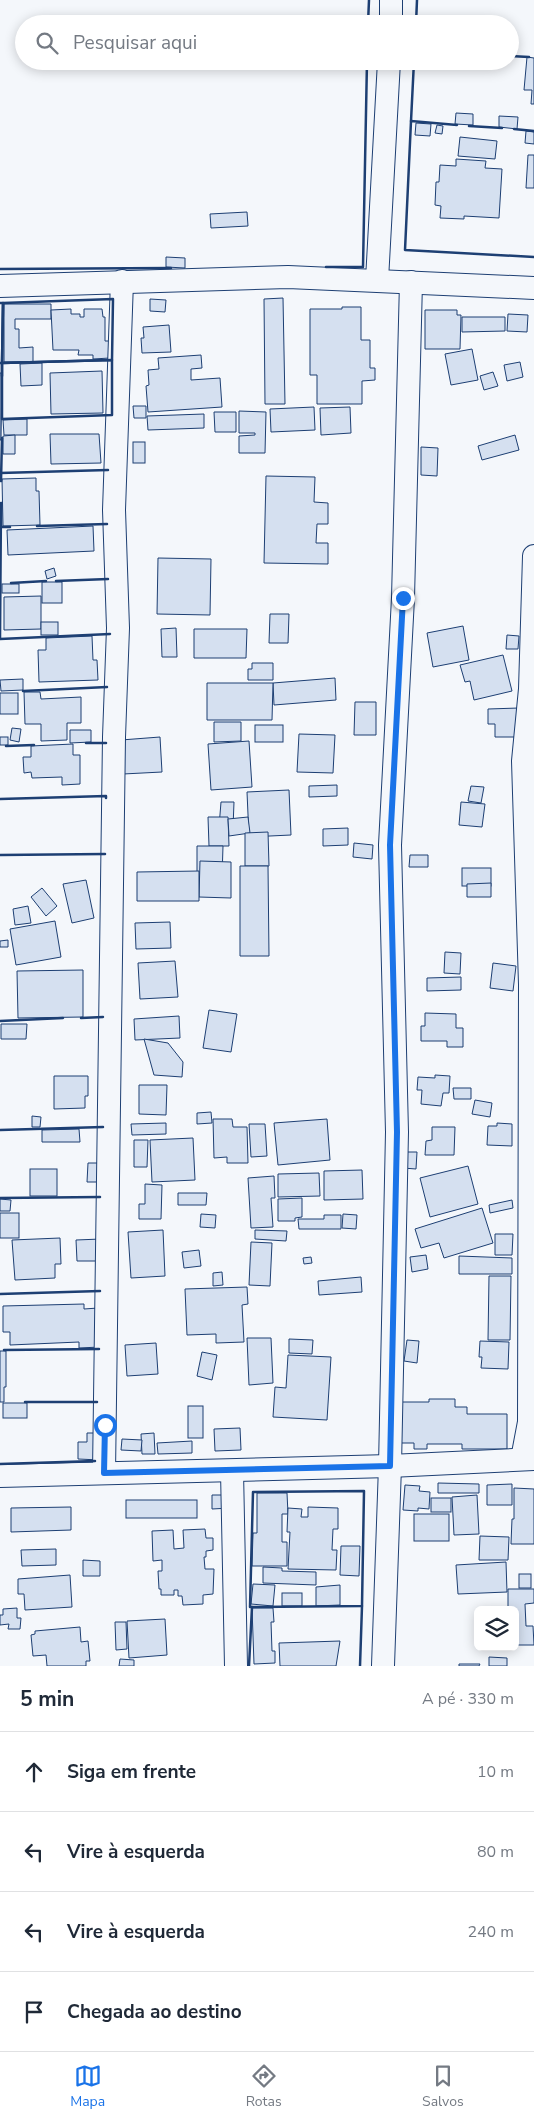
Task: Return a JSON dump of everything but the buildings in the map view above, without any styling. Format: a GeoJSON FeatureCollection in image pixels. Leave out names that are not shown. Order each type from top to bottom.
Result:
{"type":"FeatureCollection","features":[{"type":"Feature","properties":{"kind":"street"},"geometry":{"type":"LineString","coordinates":[[391,15],[392,0]]}},
{"type":"Feature","properties":{"kind":"street"},"geometry":{"type":"LineString","coordinates":[[377,280],[389,70]]}},
{"type":"Feature","properties":{"kind":"street"},"geometry":{"type":"LineString","coordinates":[[0,286],[288,277],[534,288]]}},
{"type":"Feature","properties":{"kind":"street"},"geometry":{"type":"LineString","coordinates":[[104,1473],[114,738],[118,628],[114,510],[122,282]]}},
{"type":"Feature","properties":{"kind":"street"},"geometry":{"type":"LineString","coordinates":[[383,1666],[390,1466],[397,1132],[390,845],[403,598],[411,282]]}},
{"type":"Feature","properties":{"kind":"street"},"geometry":{"type":"LineString","coordinates":[[0,1476],[390,1466],[528,1459],[530,984],[528,761],[534,556]]}},
{"type":"Feature","properties":{"kind":"street"},"geometry":{"type":"LineString","coordinates":[[232,1470],[236,1666]]}},
{"type":"Feature","properties":{"kind":"wall"},"geometry":{"type":"LineString","coordinates":[[368,15],[369,0]]}},
{"type":"Feature","properties":{"kind":"wall"},"geometry":{"type":"LineString","coordinates":[[416,15],[417,0]]}},
{"type":"Feature","properties":{"kind":"wall"},"geometry":{"type":"LineString","coordinates":[[519,56],[529,57]]}},
{"type":"Feature","properties":{"kind":"wall"},"geometry":{"type":"LineString","coordinates":[[326,267],[363,267],[367,70]]}},
{"type":"Feature","properties":{"kind":"wall"},"geometry":{"type":"LineString","coordinates":[[411,121],[414,70]]}},
{"type":"Feature","properties":{"kind":"wall"},"geometry":{"type":"LineString","coordinates":[[457,125],[411,121],[405,250],[534,257]]}},
{"type":"Feature","properties":{"kind":"wall"},"geometry":{"type":"LineString","coordinates":[[469,126],[502,128]]}},
{"type":"Feature","properties":{"kind":"wall"},"geometry":{"type":"LineString","coordinates":[[514,129],[534,131]]}},
{"type":"Feature","properties":{"kind":"wall"},"geometry":{"type":"LineString","coordinates":[[0,269],[171,268]]}},
{"type":"Feature","properties":{"kind":"wall"},"geometry":{"type":"LineString","coordinates":[[113,299],[112,360],[2,363],[3,303],[113,299]]}},
{"type":"Feature","properties":{"kind":"wall"},"geometry":{"type":"LineString","coordinates":[[0,303],[3,303],[2,363],[0,363],[2,363],[2,376]]}},
{"type":"Feature","properties":{"kind":"wall"},"geometry":{"type":"LineString","coordinates":[[112,360],[112,415],[2,419],[2,363],[112,360]]}},
{"type":"Feature","properties":{"kind":"wall"},"geometry":{"type":"LineString","coordinates":[[1,481],[2,438]]}},
{"type":"Feature","properties":{"kind":"wall"},"geometry":{"type":"LineString","coordinates":[[1,481],[0,473],[108,470]]}},
{"type":"Feature","properties":{"kind":"wall"},"geometry":{"type":"LineString","coordinates":[[1,503],[1,527],[10,527]]}},
{"type":"Feature","properties":{"kind":"wall"},"geometry":{"type":"LineString","coordinates":[[1,503],[0,639],[110,634]]}},
{"type":"Feature","properties":{"kind":"wall"},"geometry":{"type":"LineString","coordinates":[[37,526],[107,524]]}},
{"type":"Feature","properties":{"kind":"wall"},"geometry":{"type":"LineString","coordinates":[[56,581],[108,579]]}},
{"type":"Feature","properties":{"kind":"wall"},"geometry":{"type":"LineString","coordinates":[[11,583],[46,581]]}},
{"type":"Feature","properties":{"kind":"wall"},"geometry":{"type":"LineString","coordinates":[[23,691],[107,687]]}},
{"type":"Feature","properties":{"kind":"wall"},"geometry":{"type":"LineString","coordinates":[[86,743],[106,743]]}},
{"type":"Feature","properties":{"kind":"wall"},"geometry":{"type":"LineString","coordinates":[[6,746],[34,745]]}},
{"type":"Feature","properties":{"kind":"wall"},"geometry":{"type":"LineString","coordinates":[[0,799],[106,796],[106,798]]}},
{"type":"Feature","properties":{"kind":"wall"},"geometry":{"type":"LineString","coordinates":[[0,855],[105,854]]}},
{"type":"Feature","properties":{"kind":"wall"},"geometry":{"type":"LineString","coordinates":[[81,1018],[103,1017]]}},
{"type":"Feature","properties":{"kind":"wall"},"geometry":{"type":"LineString","coordinates":[[0,1021],[63,1018]]}},
{"type":"Feature","properties":{"kind":"wall"},"geometry":{"type":"LineString","coordinates":[[0,1130],[103,1127]]}},
{"type":"Feature","properties":{"kind":"wall"},"geometry":{"type":"LineString","coordinates":[[0,1198],[100,1197]]}},
{"type":"Feature","properties":{"kind":"wall"},"geometry":{"type":"LineString","coordinates":[[0,1294],[100,1291]]}},
{"type":"Feature","properties":{"kind":"wall"},"geometry":{"type":"LineString","coordinates":[[4,1350],[99,1349]]}},
{"type":"Feature","properties":{"kind":"wall"},"geometry":{"type":"LineString","coordinates":[[25,1402],[97,1402]]}},
{"type":"Feature","properties":{"kind":"wall"},"geometry":{"type":"LineString","coordinates":[[0,1464],[95,1461]]}},
{"type":"Feature","properties":{"kind":"wall"},"geometry":{"type":"LineString","coordinates":[[364,1491],[362,1606],[250,1607],[253,1492],[364,1491]]}},
{"type":"Feature","properties":{"kind":"wall"},"geometry":{"type":"LineString","coordinates":[[360,1666],[362,1606]]}},
{"type":"Feature","properties":{"kind":"wall"},"geometry":{"type":"LineString","coordinates":[[249,1666],[252,1607]]}},
{"type":"Feature","properties":{"kind":"route"},"geometry":{"type":"LineString","coordinates":[[105,1425],[104,1473],[390,1466],[397,1132],[390,845],[403,598]]}}]}
